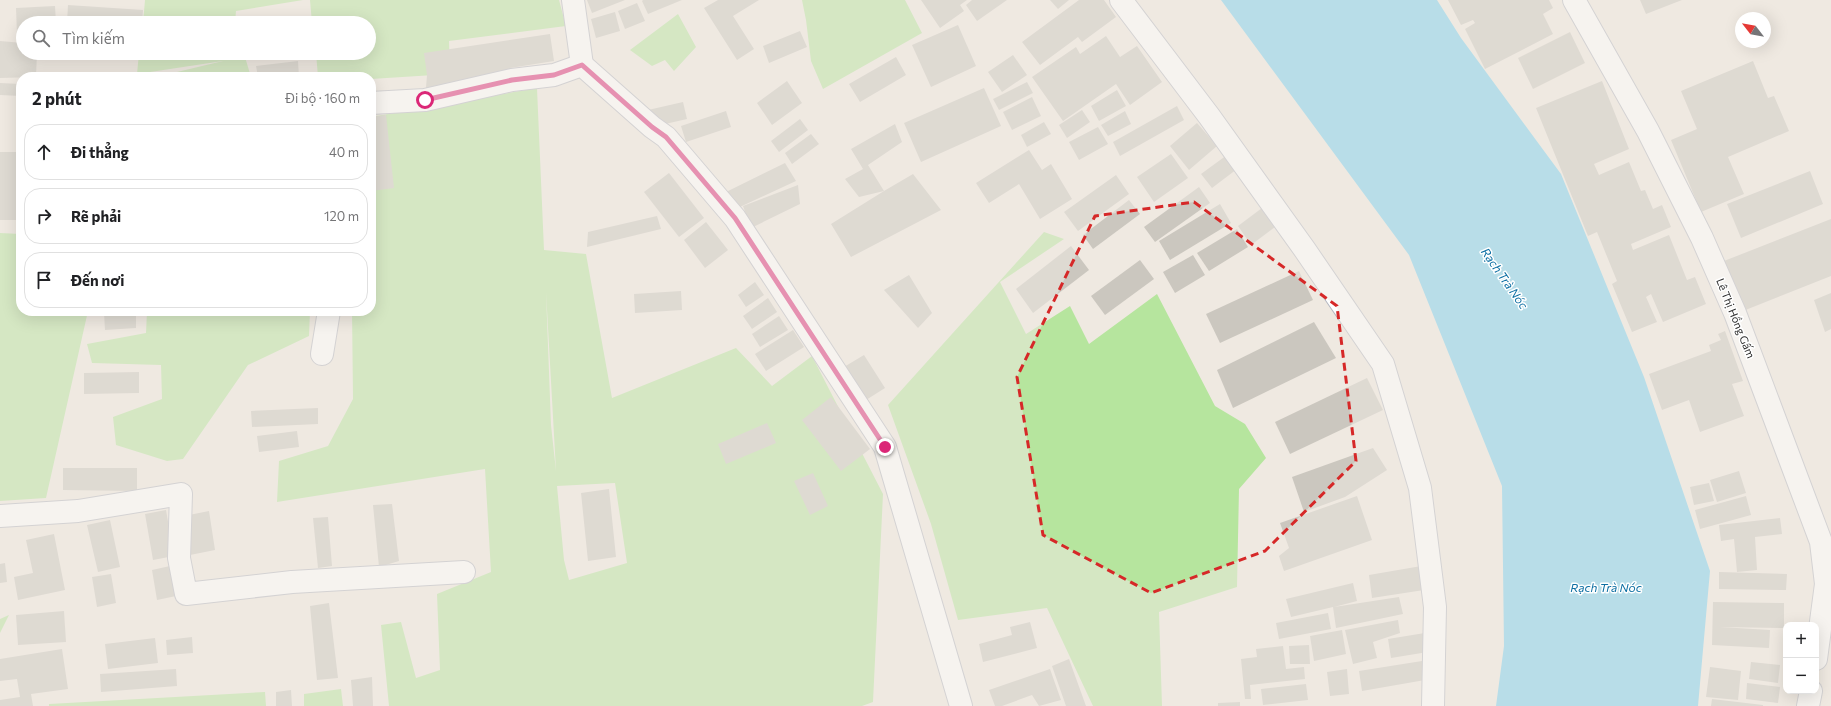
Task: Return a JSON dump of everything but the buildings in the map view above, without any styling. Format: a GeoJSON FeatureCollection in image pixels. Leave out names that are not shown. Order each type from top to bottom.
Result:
{"type":"FeatureCollection","features":[{"type":"Feature","properties":{"kind":"street"},"geometry":{"type":"LineString","coordinates":[[573,0],[582,65],[652,127],[666,137],[735,218],[885,447],[961,706]]}},
{"type":"Feature","properties":{"kind":"street"},"geometry":{"type":"LineString","coordinates":[[1121,0],[1209,116],[1305,250],[1383,364],[1420,488],[1435,607],[1433,706]]}},
{"type":"Feature","properties":{"kind":"street","name":"Lê Thị Hồng Gấm"},"geometry":{"type":"LineString","coordinates":[[1574,0],[1644,124],[1702,238],[1735,313],[1821,542],[1826,584],[1816,658]]}},
{"type":"Feature","properties":{"kind":"street"},"geometry":{"type":"LineString","coordinates":[[376,103],[425,100],[512,80],[554,75],[582,65]]}},
{"type":"Feature","properties":{"kind":"street"},"geometry":{"type":"LineString","coordinates":[[322,354],[328,316]]}},
{"type":"Feature","properties":{"kind":"street"},"geometry":{"type":"LineString","coordinates":[[0,516],[78,512],[181,494],[179,558],[186,594],[292,582],[464,572]]}},
{"type":"Feature","properties":{"kind":"street"},"geometry":{"type":"LineString","coordinates":[[1808,706],[1810,694]]}},
{"type":"Feature","properties":{"kind":"highlighted area"},"geometry":{"type":"Polygon","coordinates":[[[1194,202],[1337,306],[1356,461],[1265,551],[1151,593],[1043,535],[1017,377],[1095,216],[1194,202]]]}},
{"type":"Feature","properties":{"kind":"green space"},"geometry":{"type":"Polygon","coordinates":[[[145,0],[303,0],[236,11],[236,16],[144,16],[145,0]]]}},
{"type":"Feature","properties":{"kind":"green space"},"geometry":{"type":"Polygon","coordinates":[[[310,0],[559,0],[566,26],[449,41],[450,74],[376,79],[376,72],[318,72],[317,60],[376,60],[376,16],[311,16],[310,0]]]}},
{"type":"Feature","properties":{"kind":"green space"},"geometry":{"type":"Polygon","coordinates":[[[802,0],[905,0],[922,33],[823,89],[811,61],[802,0]]]}},
{"type":"Feature","properties":{"kind":"green space"},"geometry":{"type":"Polygon","coordinates":[[[678,14],[696,47],[674,71],[665,60],[652,66],[630,50],[678,14]]]}},
{"type":"Feature","properties":{"kind":"green space"},"geometry":{"type":"Polygon","coordinates":[[[138,60],[246,60],[250,72],[177,72],[223,61],[150,72],[137,72],[138,60]]]}},
{"type":"Feature","properties":{"kind":"green space"},"geometry":{"type":"Polygon","coordinates":[[[537,88],[544,250],[586,254],[612,398],[736,348],[772,386],[812,356],[883,494],[873,702],[862,706],[389,706],[381,625],[401,622],[416,678],[440,670],[437,594],[491,572],[485,469],[277,502],[279,461],[328,446],[353,399],[352,316],[376,316],[376,116],[537,88]],[[546,292],[551,425],[556,471],[546,292]],[[615,483],[557,486],[564,560],[569,580],[627,563],[615,483]]]}},
{"type":"Feature","properties":{"kind":"green space"},"geometry":{"type":"Polygon","coordinates":[[[1044,232],[1064,239],[1000,282],[1026,334],[1070,306],[1089,344],[1157,294],[1215,406],[1245,424],[1266,458],[1239,489],[1237,587],[1159,612],[1162,706],[1093,706],[1047,608],[958,620],[931,524],[888,405],[1044,232]]]}},
{"type":"Feature","properties":{"kind":"green space"},"geometry":{"type":"Polygon","coordinates":[[[0,233],[16,234],[16,316],[87,316],[46,498],[0,501],[0,233]]]}},
{"type":"Feature","properties":{"kind":"green space"},"geometry":{"type":"Polygon","coordinates":[[[147,316],[310,316],[309,336],[248,365],[183,459],[167,461],[116,445],[113,417],[162,399],[161,365],[92,363],[87,344],[146,333],[147,316]]]}},
{"type":"Feature","properties":{"kind":"green space"},"geometry":{"type":"Polygon","coordinates":[[[9,615],[0,633],[0,619],[9,615]]]}},
{"type":"Feature","properties":{"kind":"green space"},"geometry":{"type":"Polygon","coordinates":[[[341,689],[343,706],[304,706],[304,694],[341,689]]]}},
{"type":"Feature","properties":{"kind":"green space"},"geometry":{"type":"Polygon","coordinates":[[[265,692],[266,706],[49,706],[49,704],[265,692]]]}},
{"type":"Feature","properties":{"kind":"water","name":"Rạch Trà Nóc"},"geometry":{"type":"Polygon","coordinates":[[[1221,0],[1437,0],[1461,38],[1561,174],[1644,377],[1710,571],[1698,706],[1496,706],[1504,646],[1502,486],[1409,255],[1221,0]]]}},
{"type":"Feature","properties":{"kind":"route"},"geometry":{"type":"LineString","coordinates":[[425,100],[512,80],[554,75],[582,65],[652,127],[666,137],[735,218],[885,447]]}}]}
